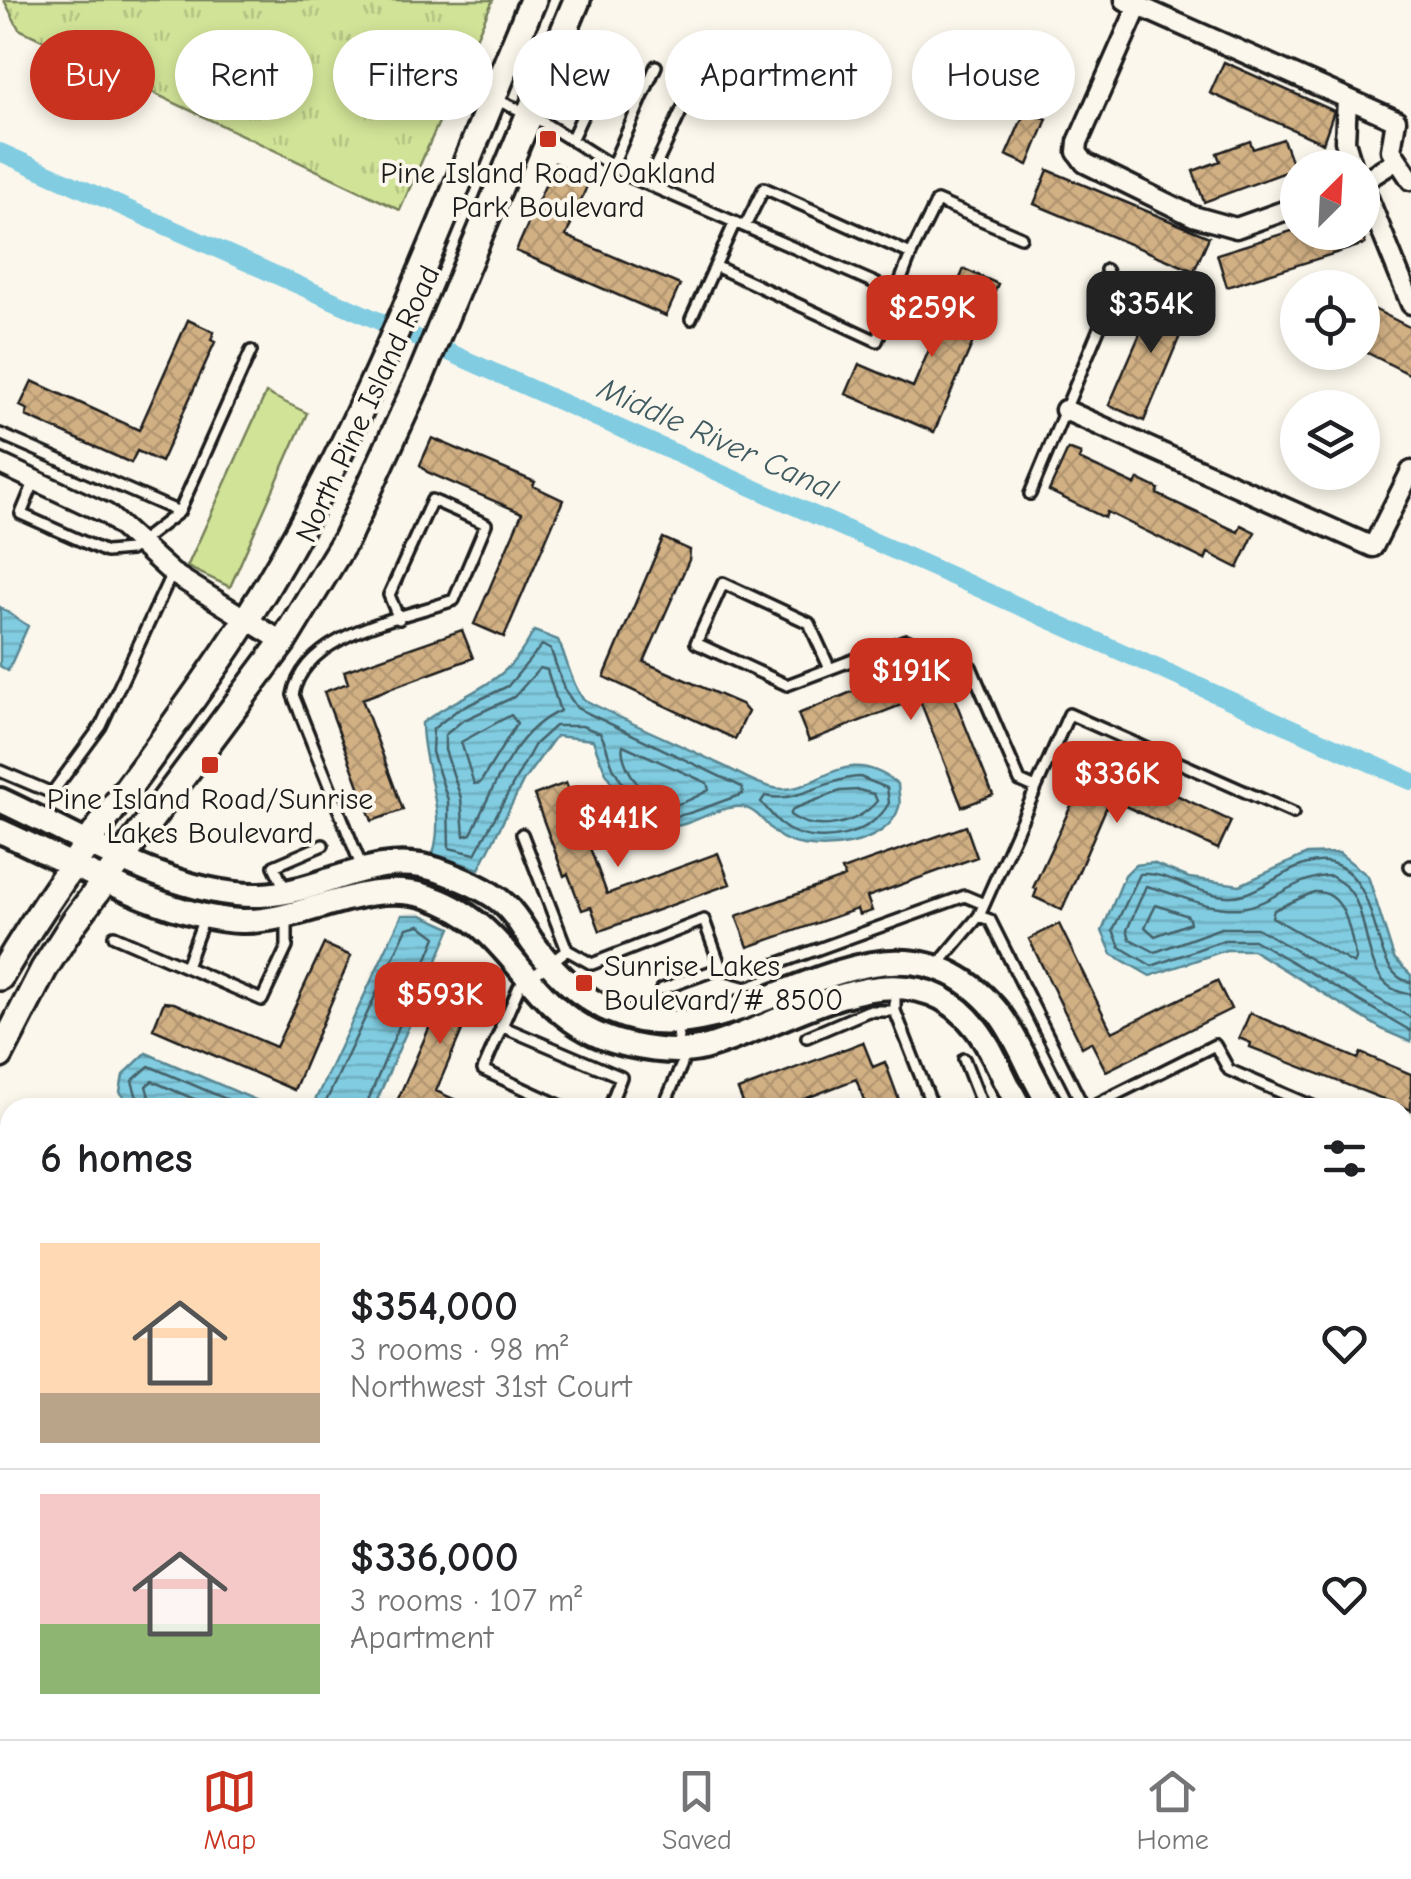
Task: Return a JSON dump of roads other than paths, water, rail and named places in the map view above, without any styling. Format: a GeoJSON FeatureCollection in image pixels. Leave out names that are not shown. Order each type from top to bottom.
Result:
{"type":"FeatureCollection","features":[{"type":"Feature","properties":{"kind":"main road","name":"North Pine Island Road"},"geometry":{"type":"LineString","coordinates":[[493,96],[532,0]]}},
{"type":"Feature","properties":{"kind":"main road","name":"North Pine Island Road"},"geometry":{"type":"LineString","coordinates":[[565,30],[578,0]]}},
{"type":"Feature","properties":{"kind":"main road","name":"North Pine Island Road"},"geometry":{"type":"LineString","coordinates":[[0,977],[72,863],[246,621],[320,486],[379,366],[483,120]]}},
{"type":"Feature","properties":{"kind":"main road","name":"North Pine Island Road"},"geometry":{"type":"LineString","coordinates":[[0,1055],[44,969],[283,642],[346,539],[419,380],[528,120]]}},
{"type":"Feature","properties":{"kind":"street"},"geometry":{"type":"LineString","coordinates":[[1280,212],[1236,228],[1193,216],[1085,163],[1077,152],[1131,3],[1396,120],[1391,150],[1411,180]]}},
{"type":"Feature","properties":{"kind":"street"},"geometry":{"type":"LineString","coordinates":[[1347,99],[1348,150]]}},
{"type":"Feature","properties":{"kind":"street"},"geometry":{"type":"LineString","coordinates":[[1380,171],[1397,160]]}},
{"type":"Feature","properties":{"kind":"street"},"geometry":{"type":"LineString","coordinates":[[1380,227],[1411,304]]}},
{"type":"Feature","properties":{"kind":"street"},"geometry":{"type":"LineString","coordinates":[[1064,410],[1373,547],[1411,471]]}},
{"type":"Feature","properties":{"kind":"street"},"geometry":{"type":"LineString","coordinates":[[0,464],[107,514],[172,574],[283,642]]}},
{"type":"Feature","properties":{"kind":"street"},"geometry":{"type":"LineString","coordinates":[[0,800],[124,857],[216,892],[266,895],[287,903],[403,892],[454,907],[504,946],[526,979],[566,1018],[606,1040],[680,1050],[702,1048],[841,995],[895,999],[925,993],[976,1027],[1015,1098]]}},
{"type":"Feature","properties":{"kind":"street"},"geometry":{"type":"LineString","coordinates":[[0,831],[108,880],[204,916],[238,921],[362,868],[402,864],[433,868],[466,881],[506,905],[557,956],[598,1007],[644,1021],[676,1022],[715,1016],[854,965],[895,962],[934,970],[970,988],[1001,1016],[1046,1098]]}},
{"type":"Feature","properties":{"kind":"lane"},"geometry":{"type":"LineString","coordinates":[[612,166],[656,66]]}},
{"type":"Feature","properties":{"kind":"lane"},"geometry":{"type":"LineString","coordinates":[[539,120],[647,184],[898,293]]}},
{"type":"Feature","properties":{"kind":"lane"},"geometry":{"type":"LineString","coordinates":[[570,140],[580,120]]}},
{"type":"Feature","properties":{"kind":"lane"},"geometry":{"type":"LineString","coordinates":[[647,184],[677,120]]}},
{"type":"Feature","properties":{"kind":"lane"},"geometry":{"type":"LineString","coordinates":[[691,319],[715,266],[764,188],[911,254]]}},
{"type":"Feature","properties":{"kind":"lane"},"geometry":{"type":"LineString","coordinates":[[715,266],[878,341],[911,254],[937,201],[1021,237]]}},
{"type":"Feature","properties":{"kind":"lane"},"geometry":{"type":"LineString","coordinates":[[1030,494],[1115,290],[1106,270]]}},
{"type":"Feature","properties":{"kind":"lane"},"geometry":{"type":"LineString","coordinates":[[35,480],[20,514],[106,552],[130,550],[179,512],[250,351]]}},
{"type":"Feature","properties":{"kind":"lane"},"geometry":{"type":"LineString","coordinates":[[0,434],[179,512]]}},
{"type":"Feature","properties":{"kind":"lane"},"geometry":{"type":"LineString","coordinates":[[372,894],[293,695],[312,655],[332,642],[454,600],[486,524],[432,500],[388,595],[398,619]]}},
{"type":"Feature","properties":{"kind":"lane"},"geometry":{"type":"LineString","coordinates":[[0,771],[52,793],[100,726],[172,574]]}},
{"type":"Feature","properties":{"kind":"lane"},"geometry":{"type":"LineString","coordinates":[[830,669],[810,623],[723,583],[696,643],[788,685],[830,669],[906,640],[970,668],[1020,781],[1036,788]]}},
{"type":"Feature","properties":{"kind":"lane"},"geometry":{"type":"LineString","coordinates":[[925,993],[934,970],[980,916],[1070,714],[1292,813]]}},
{"type":"Feature","properties":{"kind":"lane"},"geometry":{"type":"LineString","coordinates":[[522,834],[557,956]]}},
{"type":"Feature","properties":{"kind":"lane"},"geometry":{"type":"LineString","coordinates":[[114,936],[262,1000],[286,947],[287,903],[274,866],[323,845]]}},
{"type":"Feature","properties":{"kind":"lane"},"geometry":{"type":"LineString","coordinates":[[662,989],[721,968],[746,974],[966,896],[984,904]]}},
{"type":"Feature","properties":{"kind":"lane"},"geometry":{"type":"LineString","coordinates":[[186,967],[204,916]]}},
{"type":"Feature","properties":{"kind":"lane"},"geometry":{"type":"LineString","coordinates":[[980,916],[990,920],[1081,1098]]}},
{"type":"Feature","properties":{"kind":"lane"},"geometry":{"type":"LineString","coordinates":[[544,1098],[483,1070],[526,979],[557,956],[592,964],[704,920],[721,968]]}},
{"type":"Feature","properties":{"kind":"lane"},"geometry":{"type":"LineString","coordinates":[[895,962],[895,999],[929,1098]]}},
{"type":"Feature","properties":{"kind":"lane"},"geometry":{"type":"LineString","coordinates":[[807,1037],[895,999]]}},
{"type":"Feature","properties":{"kind":"lane"},"geometry":{"type":"LineString","coordinates":[[667,1098],[682,1064],[676,1022]]}},
{"type":"Feature","properties":{"kind":"lane"},"geometry":{"type":"LineString","coordinates":[[502,1026],[621,1078],[613,1098]]}},
{"type":"Feature","properties":{"kind":"lane"},"geometry":{"type":"LineString","coordinates":[[1106,1098],[1215,1045],[1229,1070],[1294,1098]]}},
{"type":"Feature","properties":{"kind":"lane"},"geometry":{"type":"LineString","coordinates":[[964,1059],[979,1098]]}},
{"type":"Feature","properties":{"kind":"water"},"geometry":{"type":"Polygon","coordinates":[[[0,607],[28,626],[8,671],[0,666],[0,607]]]}},
{"type":"Feature","properties":{"kind":"water"},"geometry":{"type":"Polygon","coordinates":[[[534,631],[558,640],[583,699],[774,788],[790,789],[845,768],[878,772],[898,784],[900,805],[892,821],[866,839],[831,846],[797,844],[784,839],[755,813],[742,807],[671,827],[654,825],[627,806],[616,791],[593,740],[556,736],[524,780],[479,869],[433,854],[436,804],[422,723],[498,676],[534,631]]]}},
{"type":"Feature","properties":{"kind":"water"},"geometry":{"type":"Polygon","coordinates":[[[1339,853],[1368,876],[1394,958],[1411,975],[1411,1042],[1385,1031],[1252,950],[1226,950],[1150,976],[1112,954],[1102,931],[1125,875],[1135,865],[1153,863],[1189,878],[1240,885],[1307,854],[1339,853]]]}},
{"type":"Feature","properties":{"kind":"water"},"geometry":{"type":"Polygon","coordinates":[[[402,915],[422,915],[451,928],[378,1098],[316,1098],[402,915]]]}},
{"type":"Feature","properties":{"kind":"water"},"geometry":{"type":"Polygon","coordinates":[[[146,1053],[251,1098],[125,1098],[120,1092],[123,1075],[146,1053]]]}},
{"type":"Feature","properties":{"kind":"waterway","name":"Middle River Canal"},"geometry":{"type":"LineString","coordinates":[[0,152],[1411,781]]}},
{"type":"Feature","properties":{"kind":"place","name":"Pine Island Road/Oakland Park Boulevard"},"geometry":{"type":"Point","coordinates":[548,139]}},
{"type":"Feature","properties":{"kind":"place","name":"Pine Island Road/Sunrise Lakes Boulevard"},"geometry":{"type":"Point","coordinates":[210,765]}},
{"type":"Feature","properties":{"kind":"place","name":"Sunrise Lakes Boulevard/# 8500"},"geometry":{"type":"Point","coordinates":[584,983]}}]}
